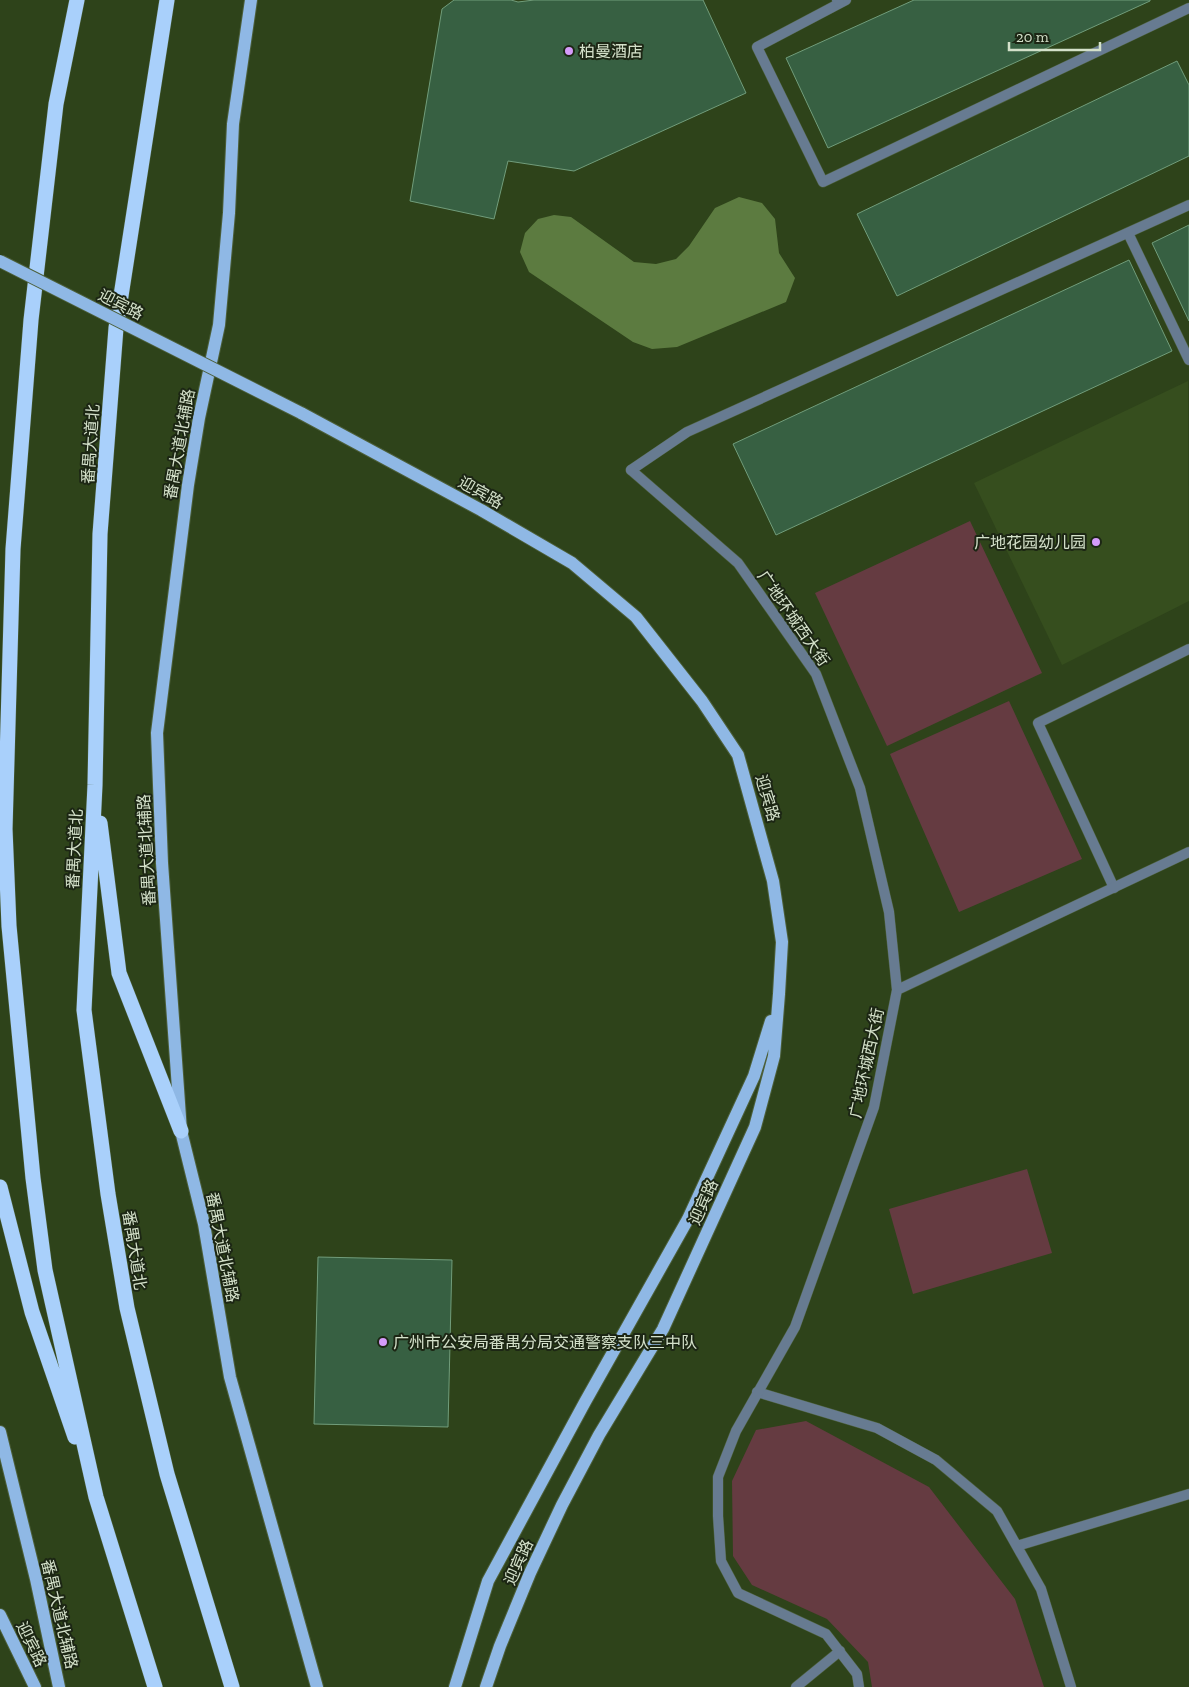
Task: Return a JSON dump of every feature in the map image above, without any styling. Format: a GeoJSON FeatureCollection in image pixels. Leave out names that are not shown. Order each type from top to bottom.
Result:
{"type":"FeatureCollection","features":[{"type":"Feature","properties":{"kind":"highway"},"geometry":{"type":"LineString","coordinates":[[77,0],[56,104],[31,320],[13,549],[5,829],[9,926],[21,1058],[44,1261],[96,1496]]}},
{"type":"Feature","properties":{"kind":"highway","name":"番禺大道北"},"geometry":{"type":"LineString","coordinates":[[167,0],[116,328],[100,534],[95,784],[84,1010],[108,1194],[127,1308],[161,1446],[232,1687]]}},
{"type":"Feature","properties":{"kind":"highway"},"geometry":{"type":"LineString","coordinates":[[95,784],[119,973],[182,1131]]}},
{"type":"Feature","properties":{"kind":"highway"},"geometry":{"type":"LineString","coordinates":[[0,1187],[32,1312],[96,1496],[156,1687]]}},
{"type":"Feature","properties":{"kind":"main road","name":"番禺大道北辅路"},"geometry":{"type":"LineString","coordinates":[[251,0],[233,124],[228,223],[219,325],[199,418],[188,486],[158,733],[162,863],[182,1131],[204,1224],[230,1377],[317,1687]]}},
{"type":"Feature","properties":{"kind":"main road","name":"迎宾路"},"geometry":{"type":"LineString","coordinates":[[0,260],[301,413],[481,510],[572,563],[636,617],[702,701],[738,754],[773,881],[782,942],[774,1056],[755,1127],[663,1329],[599,1434],[538,1556],[500,1646],[486,1687]]}},
{"type":"Feature","properties":{"kind":"main road"},"geometry":{"type":"LineString","coordinates":[[456,1687],[488,1581],[585,1402],[688,1219],[754,1076],[779,994]]}},
{"type":"Feature","properties":{"kind":"main road","name":"番禺大道北辅路"},"geometry":{"type":"LineString","coordinates":[[0,1432],[36,1580],[59,1687]]}},
{"type":"Feature","properties":{"kind":"main road","name":"迎宾路"},"geometry":{"type":"LineString","coordinates":[[0,1615],[35,1687]]}},
{"type":"Feature","properties":{"kind":"street"},"geometry":{"type":"LineString","coordinates":[[840,1],[757,47],[823,182],[1189,8]]}},
{"type":"Feature","properties":{"kind":"street"},"geometry":{"type":"LineString","coordinates":[[1189,205],[1128,233],[1189,360]]}},
{"type":"Feature","properties":{"kind":"street","name":"广地环城西大街"},"geometry":{"type":"LineString","coordinates":[[859,1687],[857,1674],[826,1634],[738,1593],[721,1561],[718,1477],[736,1432],[795,1327],[874,1108],[896,990],[888,912],[860,788],[816,674],[738,563],[631,470],[687,432],[1128,233]]}},
{"type":"Feature","properties":{"kind":"street"},"geometry":{"type":"LineString","coordinates":[[1114,888],[1038,723],[1189,649]]}},
{"type":"Feature","properties":{"kind":"street"},"geometry":{"type":"LineString","coordinates":[[896,990],[1189,852]]}},
{"type":"Feature","properties":{"kind":"street"},"geometry":{"type":"LineString","coordinates":[[757,1392],[877,1428],[936,1460],[997,1511],[1041,1589],[1071,1687]]}},
{"type":"Feature","properties":{"kind":"street"},"geometry":{"type":"LineString","coordinates":[[1017,1546],[1189,1494]]}},
{"type":"Feature","properties":{"kind":"street"},"geometry":{"type":"LineString","coordinates":[[796,1687],[840,1651]]}},
{"type":"Feature","properties":{"kind":"shaded area"},"geometry":{"type":"Polygon","coordinates":[[[739,197],[762,203],[775,219],[779,253],[795,278],[786,302],[677,347],[652,349],[633,342],[529,272],[520,252],[525,233],[538,219],[554,215],[571,217],[634,262],[656,264],[676,259],[689,246],[715,208],[739,197]]]}},
{"type":"Feature","properties":{"kind":"shaded area","name":"广地花园幼儿园"},"geometry":{"type":"Polygon","coordinates":[[[1188,381],[1189,601],[1062,665],[974,483],[1188,381]]]}},
{"type":"Feature","properties":{"kind":"shaded area"},"geometry":{"type":"Polygon","coordinates":[[[970,521],[1042,673],[887,746],[815,593],[970,521]]]}},
{"type":"Feature","properties":{"kind":"shaded area"},"geometry":{"type":"Polygon","coordinates":[[[1009,701],[1082,859],[959,912],[890,754],[1009,701]]]}},
{"type":"Feature","properties":{"kind":"shaded area"},"geometry":{"type":"Polygon","coordinates":[[[1027,1169],[1052,1253],[913,1294],[889,1209],[1027,1169]]]}},
{"type":"Feature","properties":{"kind":"shaded area"},"geometry":{"type":"Polygon","coordinates":[[[806,1421],[929,1487],[1015,1599],[1044,1687],[872,1687],[868,1662],[827,1619],[752,1585],[733,1556],[732,1481],[756,1430],[806,1421]]]}},
{"type":"Feature","properties":{"kind":"building"},"geometry":{"type":"Polygon","coordinates":[[[454,0],[511,0],[518,2],[534,0],[703,0],[746,93],[574,171],[508,161],[494,219],[410,201],[442,9],[454,0]]]}},
{"type":"Feature","properties":{"kind":"building"},"geometry":{"type":"Polygon","coordinates":[[[914,0],[1150,1],[828,148],[786,58],[914,0]]]}},
{"type":"Feature","properties":{"kind":"building"},"geometry":{"type":"Polygon","coordinates":[[[1177,61],[1189,85],[1189,156],[897,296],[857,214],[1177,61]]]}},
{"type":"Feature","properties":{"kind":"building"},"geometry":{"type":"Polygon","coordinates":[[[1189,225],[1189,321],[1152,243],[1189,225]]]}},
{"type":"Feature","properties":{"kind":"building"},"geometry":{"type":"Polygon","coordinates":[[[1129,260],[1172,351],[776,535],[733,444],[1129,260]]]}},
{"type":"Feature","properties":{"kind":"building","name":"广州市公安局番禺分局交通警察支队三中队"},"geometry":{"type":"Polygon","coordinates":[[[318,1257],[452,1260],[448,1427],[314,1424],[318,1257]]]}},
{"type":"Feature","properties":{"kind":"place","name":"柏曼酒店"},"geometry":{"type":"Point","coordinates":[569,51]}},
{"type":"Feature","properties":{"kind":"place","name":"广地花园幼儿园"},"geometry":{"type":"Point","coordinates":[1096,542]}},
{"type":"Feature","properties":{"kind":"place","name":"广州市公安局番禺分局交通警察支队三中队"},"geometry":{"type":"Point","coordinates":[383,1342]}}]}
